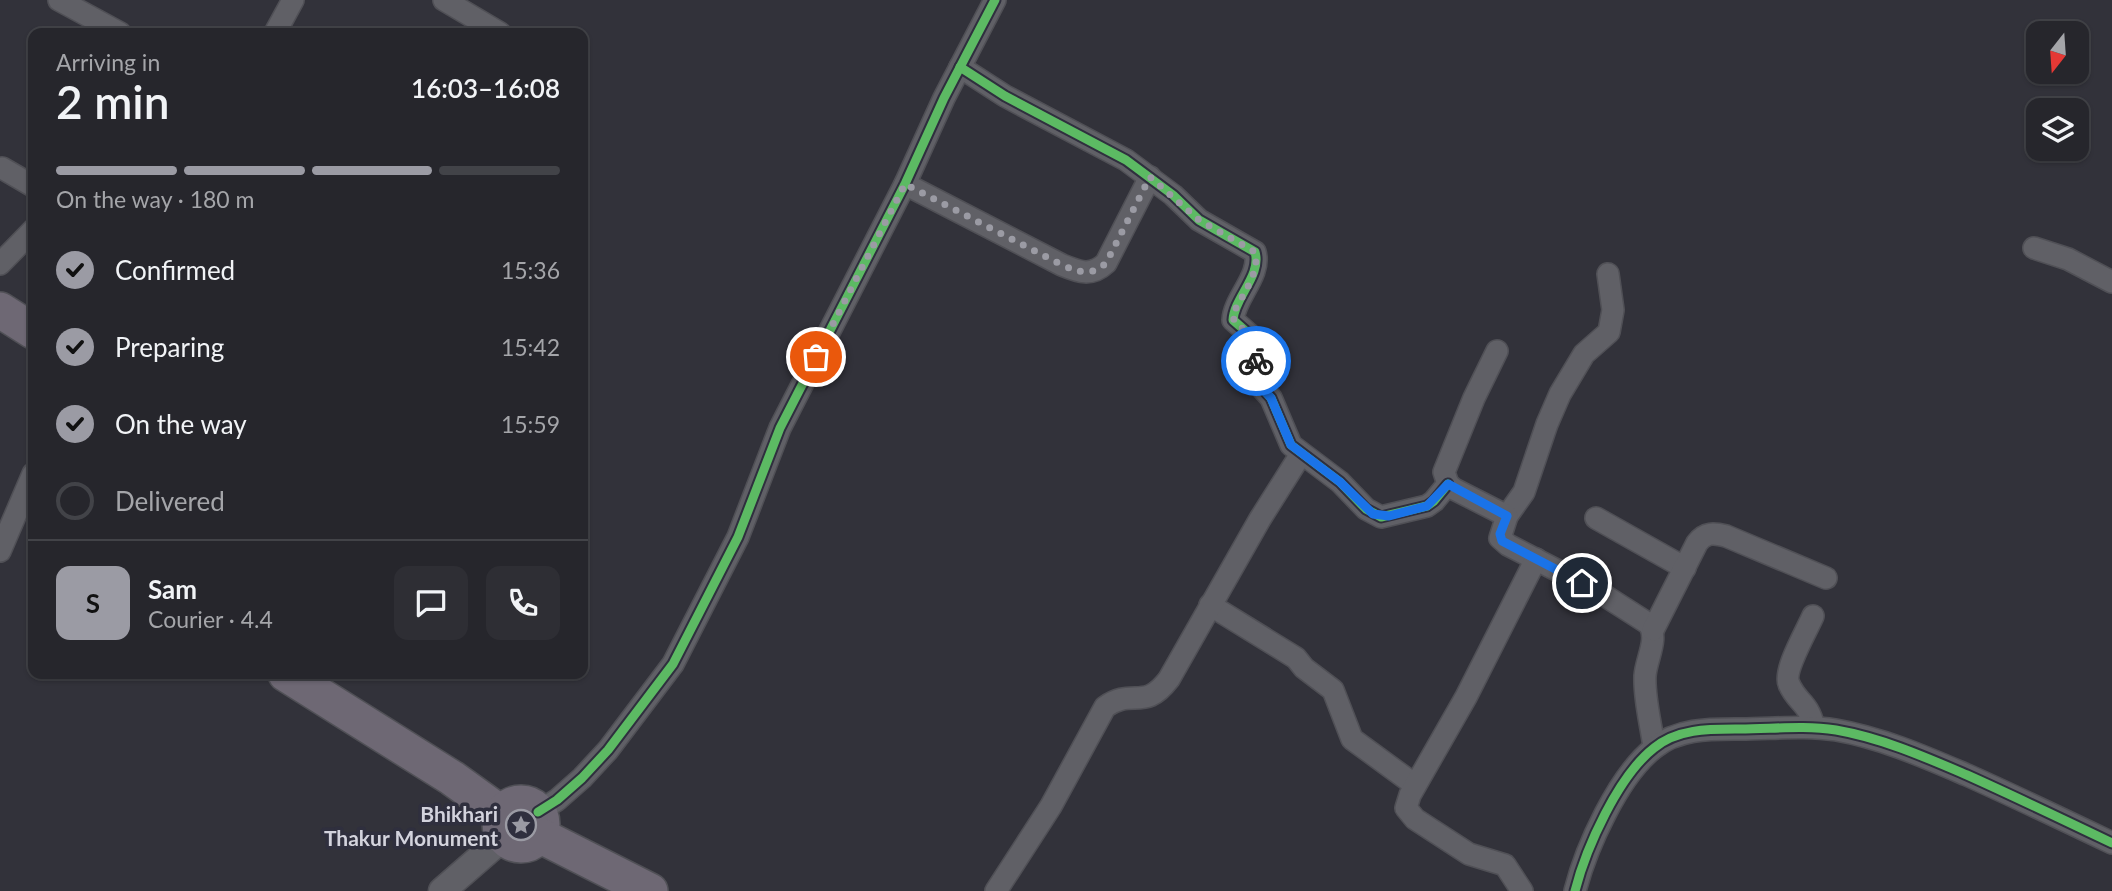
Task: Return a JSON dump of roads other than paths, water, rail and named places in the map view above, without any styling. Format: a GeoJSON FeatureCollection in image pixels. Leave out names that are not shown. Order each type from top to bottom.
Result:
{"type":"FeatureCollection","features":[{"type":"Feature","properties":{"kind":"highway"},"geometry":{"type":"LineString","coordinates":[[0,310],[28,328]]}},
{"type":"Feature","properties":{"kind":"highway"},"geometry":{"type":"LineString","coordinates":[[294,679],[452,778],[503,825],[519,845],[530,843],[539,824],[650,891]]}},
{"type":"Feature","properties":{"kind":"street"},"geometry":{"type":"LineString","coordinates":[[59,0],[111,28]]}},
{"type":"Feature","properties":{"kind":"street"},"geometry":{"type":"LineString","coordinates":[[278,28],[293,0]]}},
{"type":"Feature","properties":{"kind":"street"},"geometry":{"type":"LineString","coordinates":[[444,0],[492,28]]}},
{"type":"Feature","properties":{"kind":"street"},"geometry":{"type":"LineString","coordinates":[[539,824],[557,800],[608,750],[673,664],[738,537],[780,428],[905,184],[995,0]]}},
{"type":"Feature","properties":{"kind":"street"},"geometry":{"type":"LineString","coordinates":[[960,67],[1005,96],[1126,160],[1150,177],[1199,220],[1255,252],[1252,273],[1233,320],[1258,342],[1259,352],[1253,378],[1271,398],[1287,438],[1301,454],[1340,482],[1366,509],[1381,517],[1427,506],[1448,484]]}},
{"type":"Feature","properties":{"kind":"street"},"geometry":{"type":"LineString","coordinates":[[2,168],[28,183]]}},
{"type":"Feature","properties":{"kind":"street"},"geometry":{"type":"LineString","coordinates":[[905,184],[1062,265],[1088,274],[1098,271],[1110,255],[1150,177]]}},
{"type":"Feature","properties":{"kind":"street"},"geometry":{"type":"LineString","coordinates":[[0,264],[28,235]]}},
{"type":"Feature","properties":{"kind":"street"},"geometry":{"type":"LineString","coordinates":[[2034,248],[2068,259],[2112,282]]}},
{"type":"Feature","properties":{"kind":"street"},"geometry":{"type":"LineString","coordinates":[[1608,274],[1614,310],[1609,332],[1584,354],[1565,384],[1547,424],[1524,492],[1507,516],[1500,534],[1502,541],[1624,607],[1649,624],[1653,630]]}},
{"type":"Feature","properties":{"kind":"street"},"geometry":{"type":"LineString","coordinates":[[1497,351],[1445,465],[1444,478],[1448,484],[1507,516]]}},
{"type":"Feature","properties":{"kind":"street"},"geometry":{"type":"LineString","coordinates":[[996,891],[1051,806],[1105,707],[1115,699],[1151,697],[1160,691],[1301,454]]}},
{"type":"Feature","properties":{"kind":"street"},"geometry":{"type":"LineString","coordinates":[[0,551],[28,486]]}},
{"type":"Feature","properties":{"kind":"street"},"geometry":{"type":"LineString","coordinates":[[1596,518],[1685,568]]}},
{"type":"Feature","properties":{"kind":"street"},"geometry":{"type":"LineString","coordinates":[[1654,747],[1645,679],[1653,630],[1702,537],[1717,534],[1826,578]]}},
{"type":"Feature","properties":{"kind":"street"},"geometry":{"type":"LineString","coordinates":[[1522,891],[1505,865],[1469,855],[1410,815],[1406,803],[1472,686],[1536,559]]}},
{"type":"Feature","properties":{"kind":"street"},"geometry":{"type":"LineString","coordinates":[[1210,605],[1296,658],[1311,674],[1327,684],[1336,696],[1352,739],[1415,785]]}},
{"type":"Feature","properties":{"kind":"street"},"geometry":{"type":"LineString","coordinates":[[1814,617],[1787,675],[1790,686],[1810,710],[1814,727]]}},
{"type":"Feature","properties":{"kind":"street"},"geometry":{"type":"LineString","coordinates":[[1575,891],[1589,849],[1607,811],[1637,765],[1654,747],[1678,735],[1702,729],[1814,727],[1861,736],[1914,753],[2112,843]]}},
{"type":"Feature","properties":{"kind":"street"},"geometry":{"type":"LineString","coordinates":[[442,891],[503,825]]}},
{"type":"Feature","properties":{"kind":"place","name":"Bhikhari Thakur Monument"},"geometry":{"type":"Point","coordinates":[521,825]}}]}
